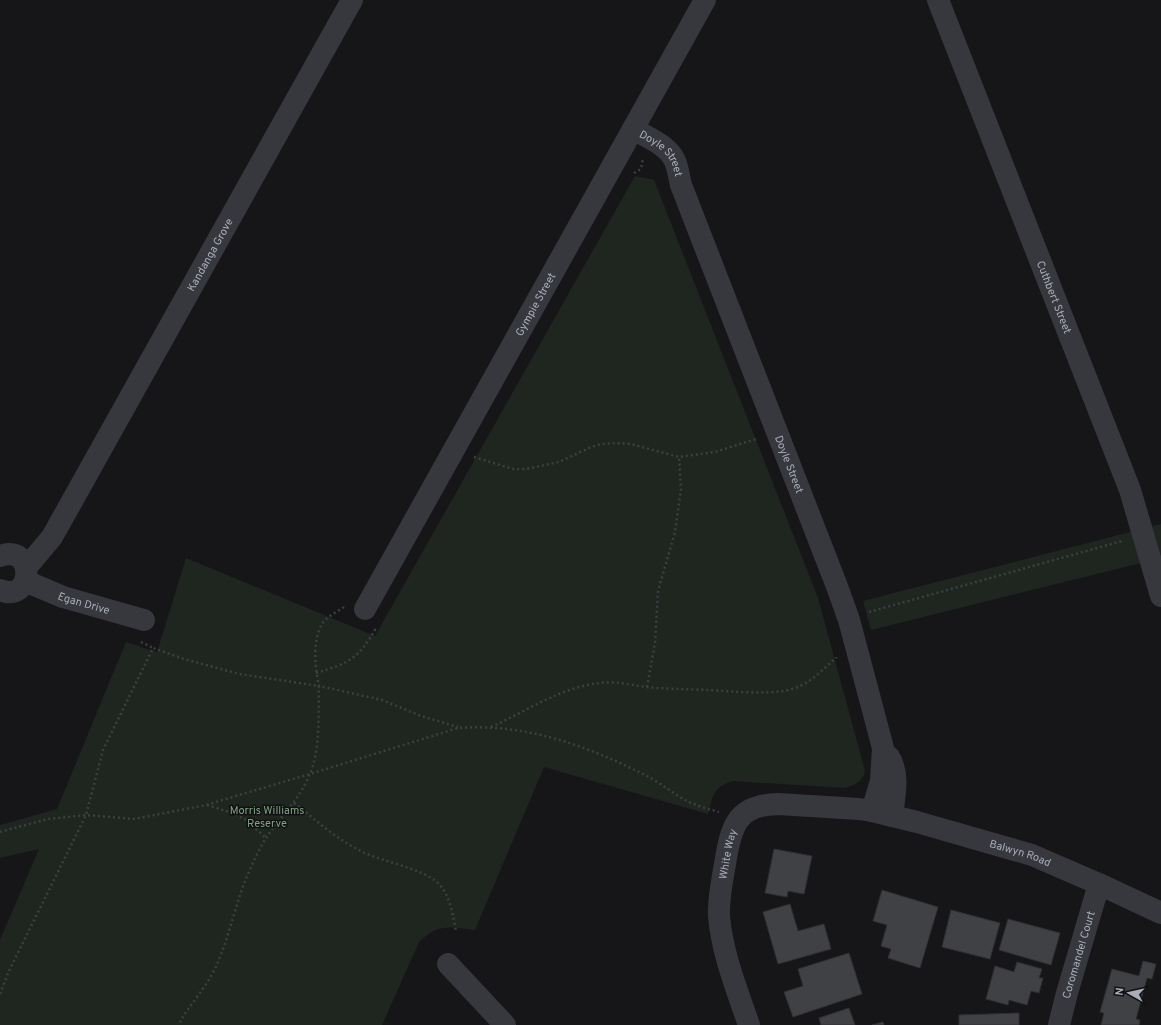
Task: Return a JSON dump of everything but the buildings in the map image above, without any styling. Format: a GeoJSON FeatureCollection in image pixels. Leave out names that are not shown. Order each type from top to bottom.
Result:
{"type":"FeatureCollection","features":[{"type":"Feature","properties":{"kind":"street","name":"Kandanga Grove"},"geometry":{"type":"LineString","coordinates":[[2,594],[18,589],[16,565],[37,537],[68,509],[352,0]]}},
{"type":"Feature","properties":{"kind":"street","name":"Gympie Street"},"geometry":{"type":"LineString","coordinates":[[355,607],[629,136],[705,0]]}},
{"type":"Feature","properties":{"kind":"street","name":"Cuthbert Street"},"geometry":{"type":"LineString","coordinates":[[938,0],[1130,490],[1161,596]]}},
{"type":"Feature","properties":{"kind":"street","name":"Doyle Street"},"geometry":{"type":"LineString","coordinates":[[629,136],[669,152],[675,161],[681,185],[828,560],[849,620],[883,748],[881,781],[882,813]]}},
{"type":"Feature","properties":{"kind":"street","name":"Egan Drive"},"geometry":{"type":"LineString","coordinates":[[16,565],[63,597],[144,620]]}},
{"type":"Feature","properties":{"kind":"street","name":"White Way"},"geometry":{"type":"LineString","coordinates":[[749,1025],[727,958],[719,915],[722,881],[727,851],[735,824],[746,812],[767,804],[830,807],[882,813]]}},
{"type":"Feature","properties":{"kind":"street","name":"Balwyn Road"},"geometry":{"type":"LineString","coordinates":[[882,813],[1032,854],[1161,913]]}},
{"type":"Feature","properties":{"kind":"street","name":"Coromandel Court"},"geometry":{"type":"LineString","coordinates":[[1059,1025],[1063,1005],[1099,884]]}},
{"type":"Feature","properties":{"kind":"street"},"geometry":{"type":"LineString","coordinates":[[448,964],[504,1025]]}},
{"type":"Feature","properties":{"kind":"path"},"geometry":{"type":"LineString","coordinates":[[473,457],[513,469],[526,469],[559,462],[601,444],[615,443],[631,444],[679,457],[727,449],[778,432]]}},
{"type":"Feature","properties":{"kind":"path"},"geometry":{"type":"LineString","coordinates":[[647,687],[655,643],[658,590],[675,532],[681,489],[679,457]]}},
{"type":"Feature","properties":{"kind":"path"},"geometry":{"type":"LineString","coordinates":[[849,620],[866,612],[1144,535]]}},
{"type":"Feature","properties":{"kind":"path"},"geometry":{"type":"LineString","coordinates":[[179,1025],[182,1018],[212,975],[218,962],[251,865],[266,838],[294,803],[310,774],[318,734],[319,686],[316,670],[316,639],[323,623],[355,607]]}},
{"type":"Feature","properties":{"kind":"path"},"geometry":{"type":"LineString","coordinates":[[0,994],[8,973],[86,816],[104,750],[153,648],[184,659],[239,674],[319,686],[382,700],[416,714],[458,728]]}},
{"type":"Feature","properties":{"kind":"path"},"geometry":{"type":"LineString","coordinates":[[490,727],[515,716],[554,695],[586,684],[602,682],[647,687],[740,692],[775,692],[793,689],[809,681],[836,658],[834,650]]}},
{"type":"Feature","properties":{"kind":"path"},"geometry":{"type":"LineString","coordinates":[[0,832],[48,819],[86,816],[134,819],[206,805],[458,728],[490,727],[534,733],[582,747],[644,774],[686,800],[697,805],[740,818]]}},
{"type":"Feature","properties":{"kind":"path"},"geometry":{"type":"LineString","coordinates":[[294,803],[345,843],[362,852],[413,870],[437,882],[448,900],[456,931]]}},
{"type":"Feature","properties":{"kind":"path"},"geometry":{"type":"LineString","coordinates":[[206,805],[230,812],[245,819],[266,838]]}},
{"type":"Feature","properties":{"kind":"green space","name":"Morris Williams Reserve"},"geometry":{"type":"Polygon","coordinates":[[[635,176],[654,180],[818,598],[865,771],[860,781],[854,785],[844,788],[734,781],[727,783],[718,789],[713,797],[708,814],[544,767],[475,930],[451,927],[438,929],[419,942],[382,1025],[0,1025],[0,940],[39,849],[0,858],[0,825],[57,809],[126,642],[157,652],[186,558],[375,636],[635,176]]]}},
{"type":"Feature","properties":{"kind":"green space"},"geometry":{"type":"Polygon","coordinates":[[[1161,524],[1161,558],[871,630],[863,601],[1161,524]]]}}]}
